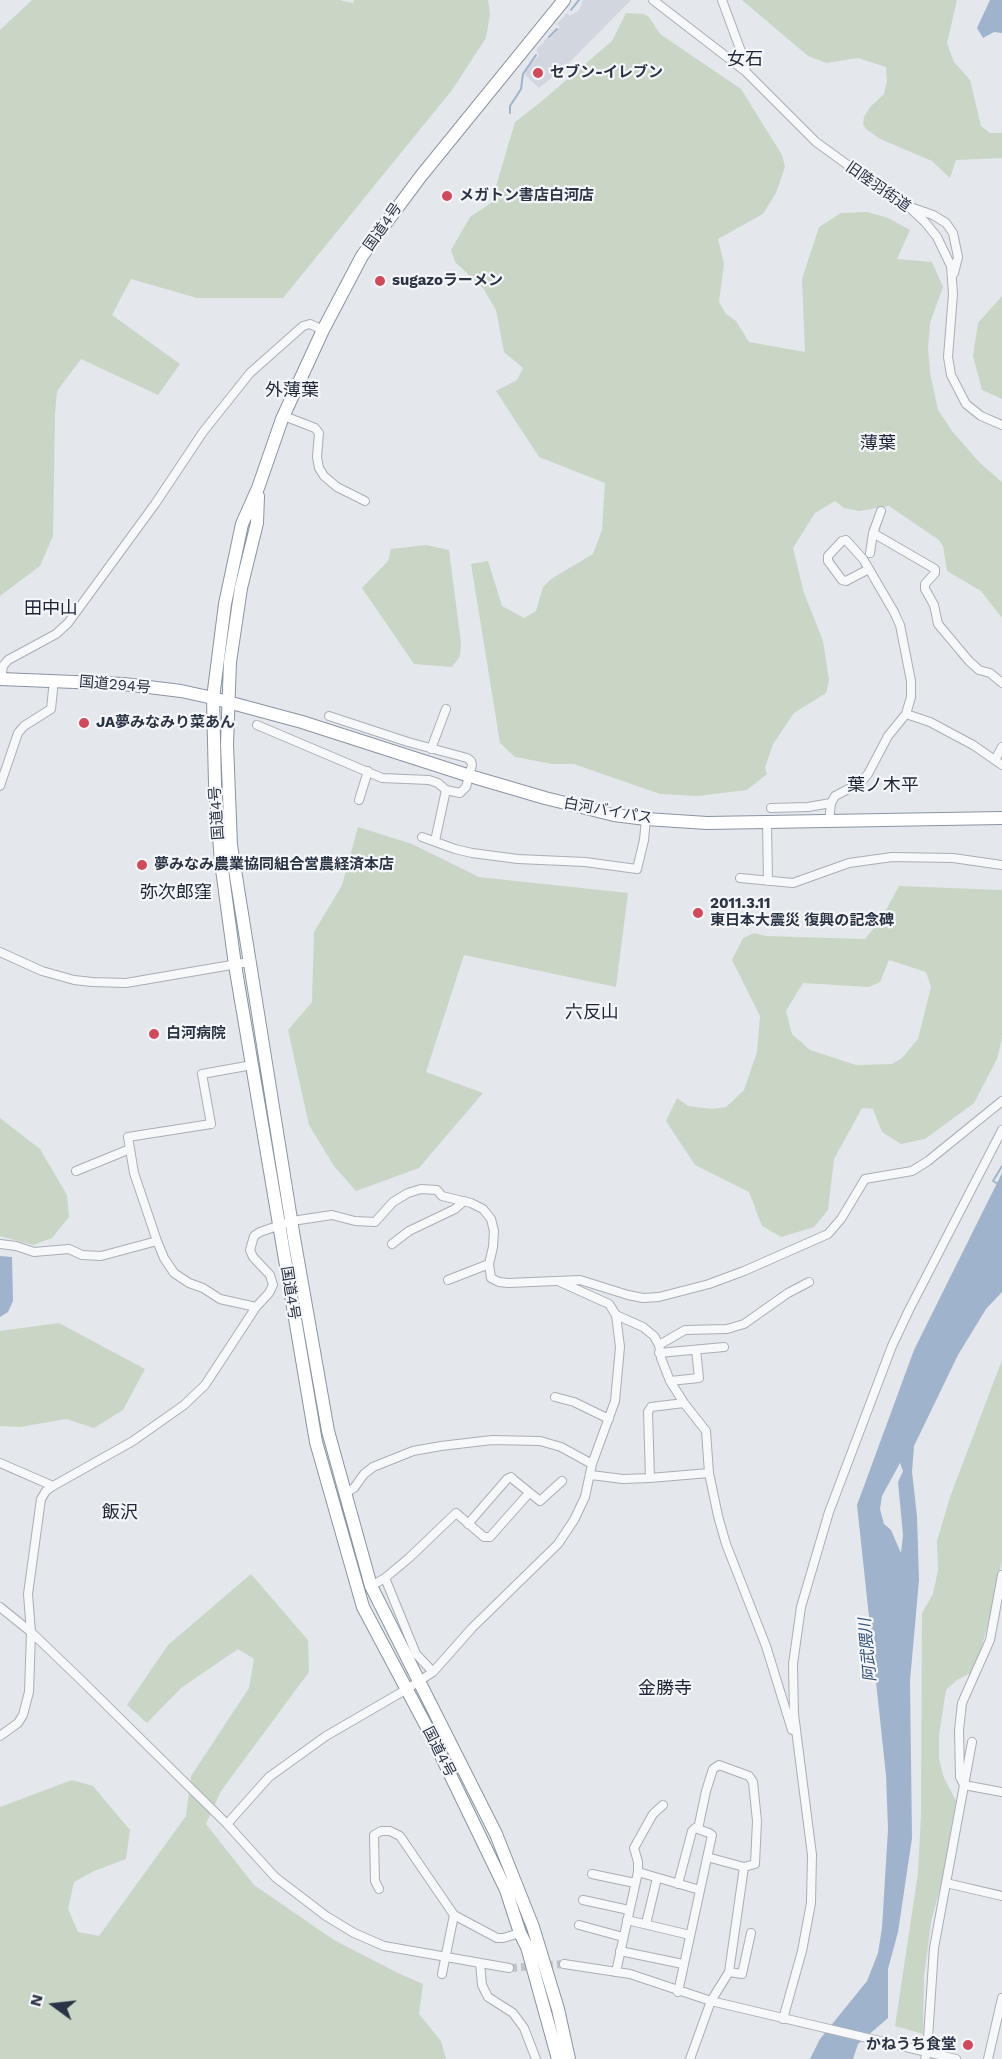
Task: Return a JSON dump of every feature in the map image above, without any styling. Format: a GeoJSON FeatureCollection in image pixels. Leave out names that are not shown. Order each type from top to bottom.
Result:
{"type":"FeatureCollection","features":[{"type":"Feature","properties":{"kind":"highway","name":"国道4号"},"geometry":{"type":"LineString","coordinates":[[558,2059],[527,1947],[506,1890],[407,1689],[363,1607],[321,1463],[296,1330],[235,965],[221,862],[215,784],[213,698],[225,604],[242,524],[258,488],[284,416],[323,330],[362,256],[401,202],[564,0]]}},
{"type":"Feature","properties":{"kind":"highway","name":"国道4号"},"geometry":{"type":"LineString","coordinates":[[258,488],[257,523],[241,588],[230,662],[227,744],[231,844],[326,1420],[371,1586],[496,1834],[534,1927],[558,2009],[569,2059]]}},
{"type":"Feature","properties":{"kind":"highway","name":"国道294号"},"geometry":{"type":"LineString","coordinates":[[1,679],[124,684],[181,691],[229,703]]}},
{"type":"Feature","properties":{"kind":"highway","name":"白河バイパス"},"geometry":{"type":"LineString","coordinates":[[229,703],[302,722],[470,776],[579,807],[646,819],[707,823],[1002,818]]}},
{"type":"Feature","properties":{"kind":"street","name":"旧陸羽街道"},"geometry":{"type":"LineString","coordinates":[[653,0],[745,70],[816,142],[878,188],[909,207],[937,237],[951,266],[948,357],[951,375],[966,404],[981,416],[1002,425]]}},
{"type":"Feature","properties":{"kind":"street"},"geometry":{"type":"LineString","coordinates":[[722,0],[746,65],[745,70]]}},
{"type":"Feature","properties":{"kind":"street"},"geometry":{"type":"LineString","coordinates":[[909,207],[933,215],[946,223],[953,232],[958,257],[952,283]]}},
{"type":"Feature","properties":{"kind":"street"},"geometry":{"type":"LineString","coordinates":[[1,679],[3,666],[8,660],[56,634],[68,623],[155,504],[203,432],[250,373],[303,326],[310,324],[323,330]]}},
{"type":"Feature","properties":{"kind":"street"},"geometry":{"type":"LineString","coordinates":[[284,416],[315,428],[319,433],[317,457],[319,468],[324,476],[337,487],[365,501]]}},
{"type":"Feature","properties":{"kind":"street"},"geometry":{"type":"LineString","coordinates":[[870,553],[873,533],[881,511]]}},
{"type":"Feature","properties":{"kind":"street"},"geometry":{"type":"LineString","coordinates":[[873,533],[935,568],[934,573],[925,584],[925,589],[934,604],[938,624],[969,661],[979,670],[990,673],[1002,683]]}},
{"type":"Feature","properties":{"kind":"street"},"geometry":{"type":"LineString","coordinates":[[829,822],[831,803],[835,796],[860,783],[868,774],[888,736],[906,714],[911,697],[911,681],[900,625],[869,569],[846,540],[842,541],[828,556],[828,561],[842,580],[846,581],[869,569]]}},
{"type":"Feature","properties":{"kind":"street"},"geometry":{"type":"LineString","coordinates":[[0,786],[18,733],[24,726],[51,709],[54,681]]}},
{"type":"Feature","properties":{"kind":"street"},"geometry":{"type":"LineString","coordinates":[[431,749],[446,709]]}},
{"type":"Feature","properties":{"kind":"street"},"geometry":{"type":"LineString","coordinates":[[906,714],[930,722],[973,745],[1002,765]]}},
{"type":"Feature","properties":{"kind":"street"},"geometry":{"type":"LineString","coordinates":[[257,725],[382,778],[429,780],[438,783],[446,790],[460,793],[466,787],[470,776],[471,760],[329,716]]}},
{"type":"Feature","properties":{"kind":"street"},"geometry":{"type":"LineString","coordinates":[[995,760],[1002,747]]}},
{"type":"Feature","properties":{"kind":"street"},"geometry":{"type":"LineString","coordinates":[[359,800],[368,771]]}},
{"type":"Feature","properties":{"kind":"street"},"geometry":{"type":"LineString","coordinates":[[435,841],[446,790]]}},
{"type":"Feature","properties":{"kind":"street"},"geometry":{"type":"LineString","coordinates":[[771,808],[808,807],[831,803]]}},
{"type":"Feature","properties":{"kind":"street"},"geometry":{"type":"LineString","coordinates":[[422,837],[455,849],[518,859],[585,862],[637,869],[646,819]]}},
{"type":"Feature","properties":{"kind":"street"},"geometry":{"type":"LineString","coordinates":[[767,822],[768,881]]}},
{"type":"Feature","properties":{"kind":"street"},"geometry":{"type":"LineString","coordinates":[[740,878],[793,883],[849,863],[892,857],[953,858],[1002,865]]}},
{"type":"Feature","properties":{"kind":"street"},"geometry":{"type":"LineString","coordinates":[[0,952],[42,971],[74,980],[92,982],[126,982],[249,962]]}},
{"type":"Feature","properties":{"kind":"street"},"geometry":{"type":"LineString","coordinates":[[252,1065],[202,1074],[211,1124],[128,1137],[134,1173],[157,1241],[174,1273],[220,1299],[256,1307]]}},
{"type":"Feature","properties":{"kind":"street"},"geometry":{"type":"LineString","coordinates":[[2,1733],[18,1723],[23,1715],[29,1692],[31,1632],[28,1594],[40,1499],[53,1486],[133,1441],[196,1396],[273,1285],[270,1275],[253,1257],[251,1243],[254,1236],[260,1232],[292,1221],[332,1215],[356,1221],[375,1222],[393,1202],[421,1189],[437,1190],[442,1196],[464,1201],[483,1209],[491,1220],[494,1232],[489,1264],[490,1278],[508,1283],[580,1280],[644,1298],[659,1297],[744,1271],[828,1234],[842,1219],[865,1179],[912,1171],[928,1161],[1002,1101]]}},
{"type":"Feature","properties":{"kind":"street"},"geometry":{"type":"LineString","coordinates":[[783,2019],[806,1934],[812,1895],[812,1855],[795,1736],[793,1686],[795,1643],[808,1579],[826,1521],[892,1346],[1002,1130]]}},
{"type":"Feature","properties":{"kind":"street"},"geometry":{"type":"LineString","coordinates":[[76,1172],[130,1149]]}},
{"type":"Feature","properties":{"kind":"street"},"geometry":{"type":"LineString","coordinates":[[392,1244],[409,1231],[455,1209],[464,1201]]}},
{"type":"Feature","properties":{"kind":"street"},"geometry":{"type":"LineString","coordinates":[[0,1244],[34,1252],[69,1249],[82,1255],[100,1256],[157,1241]]}},
{"type":"Feature","properties":{"kind":"street"},"geometry":{"type":"LineString","coordinates":[[448,1280],[489,1264]]}},
{"type":"Feature","properties":{"kind":"street"},"geometry":{"type":"LineString","coordinates":[[226,1824],[269,1777],[326,1736],[433,1672],[472,1628],[558,1544],[574,1520],[585,1497],[592,1464],[615,1401],[620,1347],[616,1315],[609,1304],[557,1280]]}},
{"type":"Feature","properties":{"kind":"street"},"geometry":{"type":"LineString","coordinates":[[659,1349],[685,1330],[727,1329],[744,1324],[788,1293],[809,1282]]}},
{"type":"Feature","properties":{"kind":"street"},"geometry":{"type":"LineString","coordinates":[[616,1315],[643,1327],[654,1336],[670,1381],[706,1431],[709,1473],[726,1544],[762,1636],[795,1736]]}},
{"type":"Feature","properties":{"kind":"street"},"geometry":{"type":"LineString","coordinates":[[659,1349],[696,1350],[724,1347]]}},
{"type":"Feature","properties":{"kind":"street"},"geometry":{"type":"LineString","coordinates":[[670,1381],[699,1378],[696,1350]]}},
{"type":"Feature","properties":{"kind":"street"},"geometry":{"type":"LineString","coordinates":[[555,1397],[574,1402],[609,1419]]}},
{"type":"Feature","properties":{"kind":"street"},"geometry":{"type":"LineString","coordinates":[[650,1478],[648,1412],[651,1407],[684,1403]]}},
{"type":"Feature","properties":{"kind":"street"},"geometry":{"type":"LineString","coordinates":[[345,1493],[354,1488],[364,1474],[373,1467],[413,1451],[451,1444],[492,1440],[540,1441],[561,1447],[592,1464]]}},
{"type":"Feature","properties":{"kind":"street"},"geometry":{"type":"LineString","coordinates":[[0,1463],[53,1486]]}},
{"type":"Feature","properties":{"kind":"street"},"geometry":{"type":"LineString","coordinates":[[591,1475],[623,1479],[709,1473]]}},
{"type":"Feature","properties":{"kind":"street"},"geometry":{"type":"LineString","coordinates":[[468,1524],[507,1479],[514,1480],[540,1501],[562,1481]]}},
{"type":"Feature","properties":{"kind":"street"},"geometry":{"type":"LineString","coordinates":[[371,1586],[385,1578],[409,1558],[456,1514],[484,1537],[490,1538],[529,1493]]}},
{"type":"Feature","properties":{"kind":"street"},"geometry":{"type":"LineString","coordinates":[[964,1785],[960,1777],[959,1730],[962,1703],[990,1640],[1002,1575]]}},
{"type":"Feature","properties":{"kind":"street"},"geometry":{"type":"LineString","coordinates":[[385,1578],[416,1654],[433,1672]]}},
{"type":"Feature","properties":{"kind":"street"},"geometry":{"type":"LineString","coordinates":[[0,1607],[31,1632],[226,1824],[275,1877],[326,1916],[354,1933],[384,1946],[508,1968]]}},
{"type":"Feature","properties":{"kind":"street"},"geometry":{"type":"LineString","coordinates":[[924,2054],[933,1958],[972,1742]]}},
{"type":"Feature","properties":{"kind":"street"},"geometry":{"type":"LineString","coordinates":[[698,1829],[713,1769],[719,1765],[749,1776],[753,1782],[757,1821],[755,1864],[744,1867],[707,1857]]}},
{"type":"Feature","properties":{"kind":"street"},"geometry":{"type":"LineString","coordinates":[[964,1785],[1002,1792]]}},
{"type":"Feature","properties":{"kind":"street"},"geometry":{"type":"LineString","coordinates":[[616,1972],[638,1872],[634,1848],[653,1814],[663,1805]]}},
{"type":"Feature","properties":{"kind":"street"},"geometry":{"type":"LineString","coordinates":[[678,1884],[692,1831],[695,1828],[712,1835],[678,1992]]}},
{"type":"Feature","properties":{"kind":"street"},"geometry":{"type":"LineString","coordinates":[[379,1889],[375,1881],[374,1835],[381,1831],[390,1831],[400,1836],[454,1915],[497,1938],[520,1933]]}},
{"type":"Feature","properties":{"kind":"street"},"geometry":{"type":"LineString","coordinates":[[690,2059],[711,2001],[729,1972],[744,1867]]}},
{"type":"Feature","properties":{"kind":"street"},"geometry":{"type":"LineString","coordinates":[[638,1872],[700,1890]]}},
{"type":"Feature","properties":{"kind":"street"},"geometry":{"type":"LineString","coordinates":[[592,1874],[635,1883]]}},
{"type":"Feature","properties":{"kind":"street"},"geometry":{"type":"LineString","coordinates":[[646,1924],[657,1878]]}},
{"type":"Feature","properties":{"kind":"street"},"geometry":{"type":"LineString","coordinates":[[946,1883],[1002,1896]]}},
{"type":"Feature","properties":{"kind":"street"},"geometry":{"type":"LineString","coordinates":[[583,1900],[629,1910]]}},
{"type":"Feature","properties":{"kind":"street"},"geometry":{"type":"LineString","coordinates":[[442,1974],[454,1915]]}},
{"type":"Feature","properties":{"kind":"street"},"geometry":{"type":"LineString","coordinates":[[627,1920],[690,1935]]}},
{"type":"Feature","properties":{"kind":"street"},"geometry":{"type":"LineString","coordinates":[[579,1925],[623,1936]]}},
{"type":"Feature","properties":{"kind":"street"},"geometry":{"type":"LineString","coordinates":[[729,1972],[742,1974],[751,1933]]}},
{"type":"Feature","properties":{"kind":"street"},"geometry":{"type":"LineString","coordinates":[[620,1952],[683,1964]]}},
{"type":"Feature","properties":{"kind":"street"},"geometry":{"type":"LineString","coordinates":[[480,1963],[482,1985],[488,1997],[513,2013],[524,2028],[536,2059]]}},
{"type":"Feature","properties":{"kind":"street"},"geometry":{"type":"LineString","coordinates":[[564,1964],[630,1974],[678,1992],[711,2001],[924,2054],[956,2059]]}},
{"type":"Feature","properties":{"kind":"street"},"geometry":{"type":"LineString","coordinates":[[988,2059],[1002,1998]]}},
{"type":"Feature","properties":{"kind":"shaded area"},"geometry":{"type":"Polygon","coordinates":[[[583,0],[631,0],[564,68],[539,88],[525,75],[526,69],[539,55],[536,50],[560,27],[557,24],[567,13],[570,16],[579,10],[583,0]]]}},
{"type":"Feature","properties":{"kind":"green space"},"geometry":{"type":"Polygon","coordinates":[[[32,0],[339,0],[353,3],[354,0],[488,0],[490,14],[486,38],[452,90],[283,298],[197,298],[131,279],[112,315],[180,364],[158,395],[81,359],[57,391],[53,536],[40,566],[0,596],[0,30],[32,0]]]}},
{"type":"Feature","properties":{"kind":"green space"},"geometry":{"type":"Polygon","coordinates":[[[742,0],[957,0],[947,43],[954,62],[970,80],[981,126],[990,133],[1002,133],[1002,158],[956,160],[950,178],[932,161],[880,139],[863,124],[870,107],[884,94],[887,81],[886,67],[858,58],[826,63],[808,56],[742,0]]]}},
{"type":"Feature","properties":{"kind":"green space"},"geometry":{"type":"Polygon","coordinates":[[[626,13],[644,14],[649,17],[660,34],[741,89],[782,155],[785,167],[776,193],[763,214],[718,239],[724,264],[719,302],[726,314],[736,321],[749,342],[805,352],[802,279],[819,227],[841,213],[867,212],[888,218],[910,230],[897,259],[932,262],[943,287],[930,323],[928,348],[930,373],[938,410],[952,431],[979,462],[1002,482],[1002,618],[981,591],[947,571],[943,546],[939,540],[889,506],[859,511],[844,508],[835,501],[815,513],[793,548],[804,593],[823,641],[829,680],[826,693],[794,713],[773,744],[765,768],[767,774],[747,790],[698,796],[660,794],[574,764],[552,764],[515,757],[500,743],[471,564],[488,561],[502,606],[524,618],[536,611],[543,587],[551,579],[593,554],[602,530],[605,483],[539,457],[496,391],[517,380],[523,368],[504,352],[496,310],[483,288],[455,262],[451,250],[470,217],[491,203],[515,122],[612,41],[626,13]]]}},
{"type":"Feature","properties":{"kind":"green space"},"geometry":{"type":"Polygon","coordinates":[[[1002,296],[1002,399],[982,390],[973,356],[978,323],[1002,296]]]}},
{"type":"Feature","properties":{"kind":"green space"},"geometry":{"type":"Polygon","coordinates":[[[426,545],[449,550],[461,643],[460,656],[452,667],[414,664],[362,588],[388,561],[391,549],[426,545]]]}},
{"type":"Feature","properties":{"kind":"green space"},"geometry":{"type":"Polygon","coordinates":[[[358,827],[412,844],[479,877],[628,893],[616,987],[464,955],[426,1072],[483,1093],[419,1168],[356,1191],[334,1166],[309,1125],[288,1030],[312,1002],[314,932],[342,885],[358,827]]]}},
{"type":"Feature","properties":{"kind":"green space"},"geometry":{"type":"Polygon","coordinates":[[[899,886],[1002,890],[1002,1038],[997,1059],[974,1103],[925,1139],[901,1144],[882,1132],[873,1109],[862,1108],[834,1159],[828,1210],[814,1227],[781,1237],[762,1226],[749,1192],[695,1165],[666,1121],[677,1098],[688,1106],[712,1109],[726,1107],[744,1090],[757,1052],[760,1016],[732,960],[743,938],[754,933],[766,936],[865,939],[881,919],[899,886]],[[889,960],[880,982],[869,987],[803,983],[786,1011],[792,1034],[810,1050],[856,1065],[892,1064],[902,1058],[918,1039],[931,987],[926,972],[889,960]]]}},
{"type":"Feature","properties":{"kind":"green space"},"geometry":{"type":"Polygon","coordinates":[[[0,1118],[40,1149],[67,1195],[69,1217],[52,1238],[33,1245],[0,1236],[0,1118]]]}},
{"type":"Feature","properties":{"kind":"green space"},"geometry":{"type":"Polygon","coordinates":[[[59,1323],[145,1369],[123,1410],[94,1428],[66,1419],[20,1427],[0,1426],[0,1331],[59,1323]]]}},
{"type":"Feature","properties":{"kind":"green space"},"geometry":{"type":"Polygon","coordinates":[[[1002,1360],[1002,1560],[994,1602],[975,1671],[957,1680],[946,1690],[939,1735],[939,1759],[944,1778],[956,1801],[942,1881],[931,1922],[924,1976],[923,2034],[895,2026],[918,1873],[921,1815],[922,1613],[933,1594],[938,1570],[937,1541],[950,1497],[1002,1360]]]}},
{"type":"Feature","properties":{"kind":"green space"},"geometry":{"type":"Polygon","coordinates":[[[251,1574],[308,1640],[309,1672],[221,1791],[206,1824],[254,1885],[334,1940],[423,1984],[419,2014],[441,2041],[446,2059],[0,2059],[0,1807],[72,1780],[93,1786],[130,1830],[126,1859],[94,1871],[74,1882],[68,1909],[78,1932],[99,1936],[186,1816],[191,1776],[249,1688],[254,1659],[238,1649],[181,1688],[147,1723],[127,1705],[168,1645],[251,1574]]]}},
{"type":"Feature","properties":{"kind":"water"},"geometry":{"type":"Polygon","coordinates":[[[990,0],[1002,0],[1002,33],[994,32],[983,38],[977,28],[990,0]]]}},
{"type":"Feature","properties":{"kind":"water"},"geometry":{"type":"Polygon","coordinates":[[[1002,1173],[1002,1292],[986,1309],[958,1355],[914,1446],[912,1472],[917,1516],[919,1580],[910,1681],[912,1838],[898,1932],[888,1969],[888,2018],[858,2044],[853,2059],[810,2059],[820,2039],[867,1981],[878,1953],[882,1928],[888,1829],[886,1775],[857,1505],[914,1350],[1002,1173]],[[900,1463],[882,1496],[880,1509],[884,1524],[891,1530],[901,1553],[903,1535],[898,1482],[903,1471],[900,1463]]]}},
{"type":"Feature","properties":{"kind":"water"},"geometry":{"type":"Polygon","coordinates":[[[0,1256],[12,1257],[13,1301],[8,1312],[0,1317],[0,1256]]]}},
{"type":"Feature","properties":{"kind":"waterway"},"geometry":{"type":"LineString","coordinates":[[571,10],[579,0]]}},
{"type":"Feature","properties":{"kind":"waterway"},"geometry":{"type":"LineString","coordinates":[[549,37],[557,29]]}},
{"type":"Feature","properties":{"kind":"waterway"},"geometry":{"type":"LineString","coordinates":[[510,113],[510,106],[521,89],[523,74],[536,55]]}},
{"type":"Feature","properties":{"kind":"waterway"},"geometry":{"type":"LineString","coordinates":[[1002,1166],[993,1181],[1002,1186]]}},
{"type":"Feature","properties":{"kind":"tunnel"},"geometry":{"type":"LineString","coordinates":[[509,1968],[564,1964]]}},
{"type":"Feature","properties":{"kind":"place","name":"セブン-イレブン"},"geometry":{"type":"Point","coordinates":[538,73]}},
{"type":"Feature","properties":{"kind":"place","name":"メガトン書店白河店"},"geometry":{"type":"Point","coordinates":[447,196]}},
{"type":"Feature","properties":{"kind":"place","name":"sugazoラーメン"},"geometry":{"type":"Point","coordinates":[380,281]}},
{"type":"Feature","properties":{"kind":"place","name":"JA夢みなみり菜あん"},"geometry":{"type":"Point","coordinates":[84,723]}},
{"type":"Feature","properties":{"kind":"place","name":"夢みなみ農業協同組合営農経済本店"},"geometry":{"type":"Point","coordinates":[142,865]}},
{"type":"Feature","properties":{"kind":"place","name":"2011.3.11 東日本大震災 復興の記念碑"},"geometry":{"type":"Point","coordinates":[698,913]}},
{"type":"Feature","properties":{"kind":"place","name":"白河病院"},"geometry":{"type":"Point","coordinates":[154,1034]}},
{"type":"Feature","properties":{"kind":"place","name":"かねうち食堂"},"geometry":{"type":"Point","coordinates":[968,2045]}},
{"type":"Feature","properties":{"kind":"district","name":"女石"},"geometry":{"type":"Point","coordinates":[745,60]}},
{"type":"Feature","properties":{"kind":"district","name":"外薄葉"},"geometry":{"type":"Point","coordinates":[292,391]}},
{"type":"Feature","properties":{"kind":"district","name":"薄葉"},"geometry":{"type":"Point","coordinates":[878,444]}},
{"type":"Feature","properties":{"kind":"district","name":"田中山"},"geometry":{"type":"Point","coordinates":[51,609]}},
{"type":"Feature","properties":{"kind":"district","name":"葉ノ木平"},"geometry":{"type":"Point","coordinates":[883,786]}},
{"type":"Feature","properties":{"kind":"district","name":"弥次郎窪"},"geometry":{"type":"Point","coordinates":[176,893]}},
{"type":"Feature","properties":{"kind":"district","name":"六反山"},"geometry":{"type":"Point","coordinates":[592,1013]}},
{"type":"Feature","properties":{"kind":"district","name":"飯沢"},"geometry":{"type":"Point","coordinates":[120,1513]}},
{"type":"Feature","properties":{"kind":"district","name":"金勝寺"},"geometry":{"type":"Point","coordinates":[665,1689]}},
{"type":"Feature","properties":{"kind":"water label","name":"阿武隈川"},"geometry":{"type":"Point","coordinates":[868,1650]}}]}
